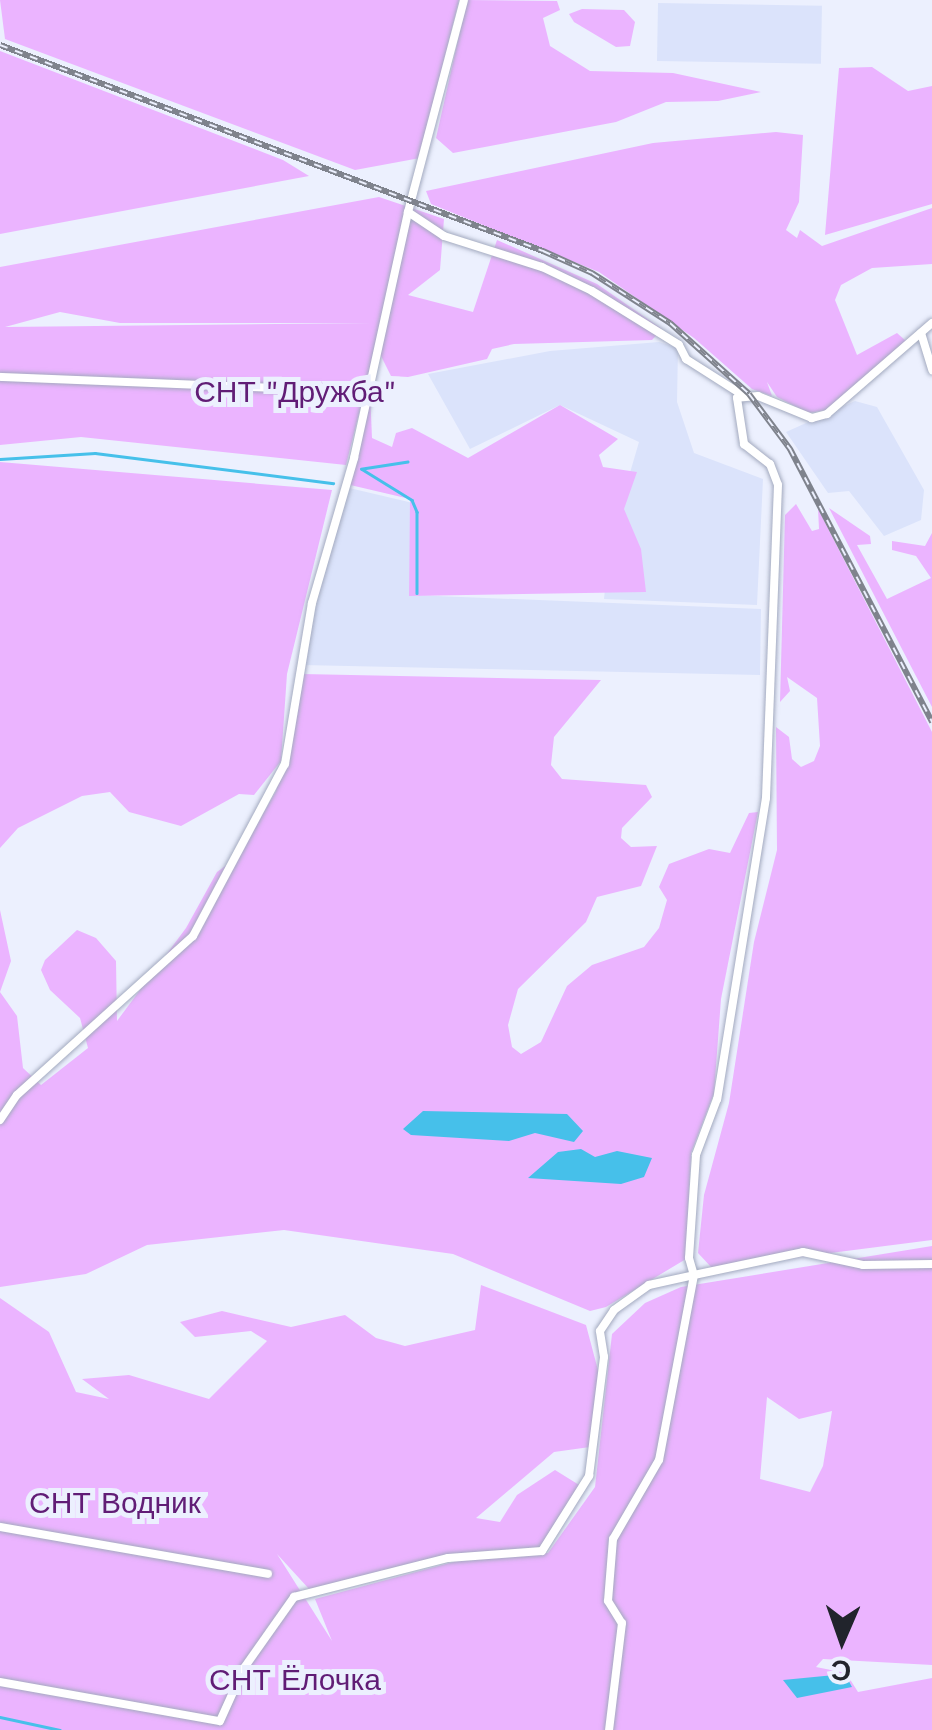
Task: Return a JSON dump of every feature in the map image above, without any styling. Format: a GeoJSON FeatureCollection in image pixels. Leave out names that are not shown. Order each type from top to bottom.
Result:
{"type":"FeatureCollection","features":[{"type":"Feature","properties":{"kind":"street"},"geometry":{"type":"LineString","coordinates":[[0,1120],[17,1094],[192,936],[285,764],[305,636],[464,0]]}},
{"type":"Feature","properties":{"kind":"street"},"geometry":{"type":"LineString","coordinates":[[408,212],[444,236],[542,267],[592,291],[679,345],[686,359],[741,394],[822,416],[932,323]]}},
{"type":"Feature","properties":{"kind":"street"},"geometry":{"type":"LineString","coordinates":[[920,333],[932,370]]}},
{"type":"Feature","properties":{"kind":"street"},"geometry":{"type":"LineString","coordinates":[[0,377],[366,392]]}},
{"type":"Feature","properties":{"kind":"street"},"geometry":{"type":"LineString","coordinates":[[608,1730],[622,1623],[608,1601],[613,1539],[658,1460],[694,1274],[689,1258],[696,1155],[717,1100],[766,798],[778,485],[770,464],[744,444],[736,406],[741,394]]}},
{"type":"Feature","properties":{"kind":"street"},"geometry":{"type":"LineString","coordinates":[[670,1276],[803,1252],[864,1265],[932,1264]]}},
{"type":"Feature","properties":{"kind":"street"},"geometry":{"type":"LineString","coordinates":[[0,1682],[220,1721],[244,1668],[294,1597],[448,1558],[548,1548],[584,1491],[592,1462],[604,1357],[600,1331],[628,1298],[670,1276],[689,1258]]}},
{"type":"Feature","properties":{"kind":"street"},"geometry":{"type":"LineString","coordinates":[[0,1527],[268,1574]]}},
{"type":"Feature","properties":{"kind":"shaded area"},"geometry":{"type":"Polygon","coordinates":[[[658,3],[822,6],[821,64],[657,61],[658,3]]]}},
{"type":"Feature","properties":{"kind":"shaded area"},"geometry":{"type":"Polygon","coordinates":[[[659,342],[678,348],[677,402],[694,453],[763,479],[757,605],[604,599],[610,541],[639,442],[560,405],[470,449],[428,374],[550,351],[659,342]]]}},
{"type":"Feature","properties":{"kind":"shaded area"},"geometry":{"type":"Polygon","coordinates":[[[855,401],[877,407],[924,490],[921,520],[884,536],[849,491],[828,493],[786,432],[855,401]]]}},
{"type":"Feature","properties":{"kind":"shaded area"},"geometry":{"type":"Polygon","coordinates":[[[345,487],[413,503],[412,595],[761,609],[760,675],[302,665],[345,487]]]}},
{"type":"Feature","properties":{"kind":"green space"},"geometry":{"type":"Polygon","coordinates":[[[0,0],[459,0],[420,158],[355,170],[5,39],[0,0]]]}},
{"type":"Feature","properties":{"kind":"green space"},"geometry":{"type":"Polygon","coordinates":[[[467,0],[557,1],[560,10],[543,18],[550,46],[590,71],[673,73],[761,92],[718,101],[666,102],[616,122],[453,153],[436,138],[467,0]]]}},
{"type":"Feature","properties":{"kind":"green space"},"geometry":{"type":"Polygon","coordinates":[[[582,9],[624,10],[635,22],[630,46],[616,47],[574,22],[569,14],[582,9]]]}},
{"type":"Feature","properties":{"kind":"green space"},"geometry":{"type":"Polygon","coordinates":[[[0,51],[283,160],[309,176],[0,234],[0,51]]]}},
{"type":"Feature","properties":{"kind":"green space"},"geometry":{"type":"Polygon","coordinates":[[[872,67],[908,91],[932,86],[932,204],[825,235],[839,68],[872,67]]]}},
{"type":"Feature","properties":{"kind":"green space"},"geometry":{"type":"Polygon","coordinates":[[[776,132],[803,135],[799,202],[786,230],[797,238],[800,230],[822,246],[932,208],[932,264],[872,268],[841,285],[835,300],[857,355],[897,333],[906,341],[826,410],[808,413],[777,397],[767,382],[772,396],[752,389],[694,338],[599,272],[431,204],[426,191],[653,143],[776,132]]]}},
{"type":"Feature","properties":{"kind":"green space","name":"СНТ \"Дружба\""},"geometry":{"type":"Polygon","coordinates":[[[379,197],[444,219],[440,270],[408,295],[473,312],[497,240],[597,284],[662,329],[652,340],[514,344],[492,349],[487,359],[408,377],[391,376],[376,346],[346,465],[81,437],[0,445],[0,267],[379,197]],[[60,312],[5,327],[372,323],[120,323],[60,312]]]}},
{"type":"Feature","properties":{"kind":"green space"},"geometry":{"type":"Polygon","coordinates":[[[370,391],[372,438],[392,447],[396,433],[412,428],[468,458],[560,405],[618,439],[599,455],[603,467],[637,472],[624,509],[641,549],[646,592],[409,596],[410,499],[346,484],[370,391]]]}},
{"type":"Feature","properties":{"kind":"green space"},"geometry":{"type":"Polygon","coordinates":[[[0,462],[332,490],[287,674],[281,761],[254,795],[239,794],[181,826],[129,812],[110,792],[82,796],[18,828],[0,848],[0,462]]]}},
{"type":"Feature","properties":{"kind":"green space"},"geometry":{"type":"Polygon","coordinates":[[[796,504],[812,531],[819,529],[818,509],[932,732],[932,1240],[712,1268],[698,1253],[704,1195],[729,1103],[754,942],[777,850],[776,727],[789,737],[792,759],[801,767],[814,761],[820,746],[817,698],[787,677],[790,691],[780,702],[785,515],[796,504]]]}},
{"type":"Feature","properties":{"kind":"green space"},"geometry":{"type":"Polygon","coordinates":[[[829,508],[870,536],[871,544],[857,545],[887,599],[931,578],[916,556],[892,550],[892,541],[925,546],[932,533],[932,707],[829,508]]]}},
{"type":"Feature","properties":{"kind":"green space"},"geometry":{"type":"Polygon","coordinates":[[[302,674],[601,680],[554,737],[551,765],[562,779],[646,785],[652,797],[622,828],[621,838],[631,847],[657,846],[641,886],[597,897],[586,922],[518,989],[508,1025],[512,1047],[521,1054],[541,1042],[567,986],[592,965],[644,947],[659,928],[667,900],[659,887],[669,864],[709,849],[730,853],[749,813],[758,812],[721,999],[714,1093],[691,1153],[686,1259],[606,1307],[590,1311],[453,1254],[284,1230],[147,1245],[86,1274],[0,1287],[0,992],[17,1016],[23,1068],[41,1085],[88,1048],[80,1018],[50,990],[41,970],[45,960],[77,930],[96,938],[116,961],[117,1021],[186,928],[217,872],[239,856],[276,791],[302,674]]]}},
{"type":"Feature","properties":{"kind":"green space"},"geometry":{"type":"Polygon","coordinates":[[[0,910],[11,961],[0,992],[0,910]]]}},
{"type":"Feature","properties":{"kind":"green space"},"geometry":{"type":"Polygon","coordinates":[[[932,1246],[932,1665],[823,1659],[816,1667],[846,1673],[858,1692],[932,1678],[932,1730],[0,1730],[0,1298],[49,1332],[76,1392],[109,1399],[82,1379],[129,1375],[209,1399],[267,1341],[251,1331],[195,1337],[180,1322],[222,1311],[291,1327],[345,1315],[376,1338],[405,1346],[475,1330],[481,1285],[586,1325],[599,1374],[590,1447],[554,1452],[476,1518],[500,1522],[517,1495],[555,1470],[584,1488],[540,1549],[441,1556],[310,1590],[277,1554],[332,1641],[315,1599],[472,1557],[548,1553],[595,1487],[612,1334],[645,1303],[681,1287],[932,1246]],[[767,1397],[760,1479],[810,1492],[823,1466],[832,1411],[799,1419],[767,1397]]]}},
{"type":"Feature","properties":{"kind":"water"},"geometry":{"type":"Polygon","coordinates":[[[423,1111],[567,1114],[583,1131],[574,1142],[535,1133],[509,1141],[411,1135],[403,1129],[423,1111]]]}},
{"type":"Feature","properties":{"kind":"water"},"geometry":{"type":"Polygon","coordinates":[[[581,1149],[595,1157],[617,1151],[652,1158],[644,1177],[621,1184],[528,1178],[558,1152],[581,1149]]]}},
{"type":"Feature","properties":{"kind":"water"},"geometry":{"type":"Polygon","coordinates":[[[845,1674],[852,1687],[797,1698],[783,1680],[845,1674]]]}},
{"type":"Feature","properties":{"kind":"waterway"},"geometry":{"type":"LineString","coordinates":[[0,459],[95,453],[333,483]]}},
{"type":"Feature","properties":{"kind":"waterway"},"geometry":{"type":"LineString","coordinates":[[408,462],[362,469],[412,500],[417,512],[417,593]]}},
{"type":"Feature","properties":{"kind":"waterway"},"geometry":{"type":"LineString","coordinates":[[0,1717],[60,1730]]}},
{"type":"Feature","properties":{"kind":"railway"},"geometry":{"type":"LineString","coordinates":[[0,45],[543,251],[592,273],[670,323],[749,394],[790,449],[932,722]]}},
{"type":"Feature","properties":{"kind":"park label","name":"СНТ Водник"},"geometry":{"type":"Point","coordinates":[115,1503]}},
{"type":"Feature","properties":{"kind":"park label","name":"СНТ Ёлочка"},"geometry":{"type":"Point","coordinates":[295,1680]}}]}
